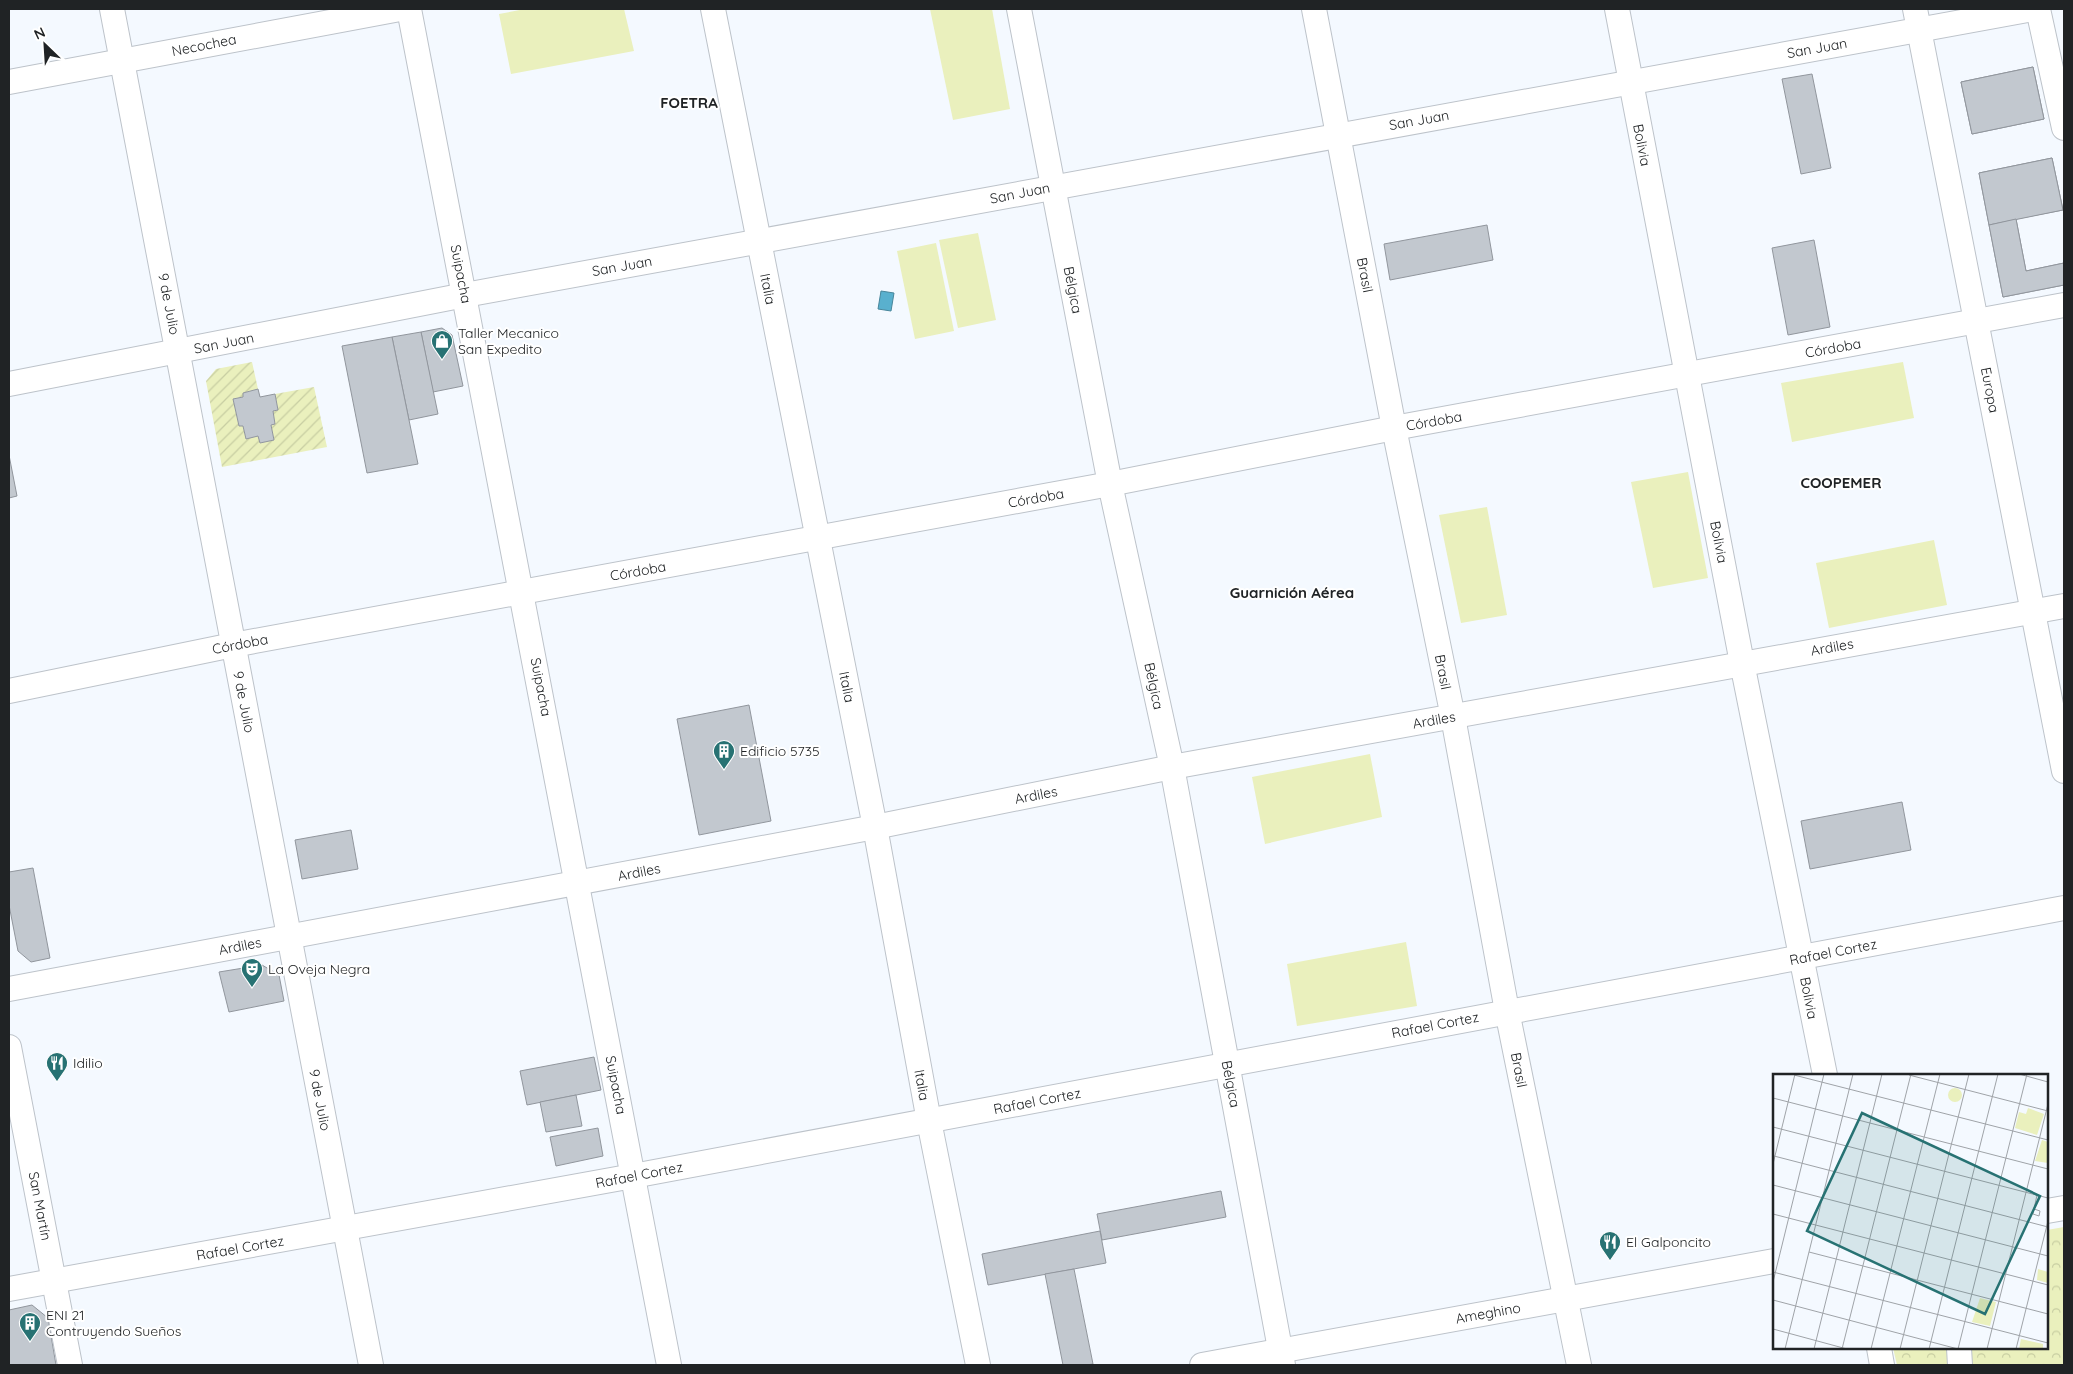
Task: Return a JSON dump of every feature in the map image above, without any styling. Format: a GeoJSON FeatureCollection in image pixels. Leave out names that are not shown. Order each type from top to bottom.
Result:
{"type":"FeatureCollection","features":[{"type":"Feature","properties":{"kind":"street","name":"9 de Julio"},"geometry":{"type":"LineString","coordinates":[[112,9],[371,1365]]}},
{"type":"Feature","properties":{"kind":"street","name":"Necochea"},"geometry":{"type":"LineString","coordinates":[[9,82],[400,9]]}},
{"type":"Feature","properties":{"kind":"street","name":"Suipacha"},"geometry":{"type":"LineString","coordinates":[[409,9],[523,592],[669,1365]]}},
{"type":"Feature","properties":{"kind":"street","name":"Italia"},"geometry":{"type":"LineString","coordinates":[[713,9],[876,827],[929,1121],[978,1365]]}},
{"type":"Feature","properties":{"kind":"street","name":"Bélgica"},"geometry":{"type":"LineString","coordinates":[[1019,9],[1110,484],[1172,768],[1282,1358]]}},
{"type":"Feature","properties":{"kind":"street","name":"Brasil"},"geometry":{"type":"LineString","coordinates":[[1314,9],[1394,428],[1453,717],[1507,1011],[1579,1365]]}},
{"type":"Feature","properties":{"kind":"street","name":"Bolivia"},"geometry":{"type":"LineString","coordinates":[[1617,9],[1742,663],[1825,1074]]}},
{"type":"Feature","properties":{"kind":"street","name":"San Juan"},"geometry":{"type":"LineString","coordinates":[[9,384],[465,295],[1630,82],[1917,19],[2034,9]]}},
{"type":"Feature","properties":{"kind":"street"},"geometry":{"type":"LineString","coordinates":[[2038,9],[2064,128]]}},
{"type":"Feature","properties":{"kind":"street","name":"Europa"},"geometry":{"type":"LineString","coordinates":[[1917,19],[2064,771]]}},
{"type":"Feature","properties":{"kind":"street","name":"Córdoba"},"geometry":{"type":"LineString","coordinates":[[9,691],[233,645],[1110,484],[1394,428],[2064,305]]}},
{"type":"Feature","properties":{"kind":"street","name":"Ardiles"},"geometry":{"type":"LineString","coordinates":[[9,989],[578,884],[1172,768],[2064,606]]}},
{"type":"Feature","properties":{"kind":"street","name":"Rafael Cortez"},"geometry":{"type":"LineString","coordinates":[[9,1289],[344,1230],[2064,908]]}},
{"type":"Feature","properties":{"kind":"street","name":"San Martín"},"geometry":{"type":"LineString","coordinates":[[9,1047],[70,1365]]}},
{"type":"Feature","properties":{"kind":"street"},"geometry":{"type":"LineString","coordinates":[[2048,1211],[2064,1208]]}},
{"type":"Feature","properties":{"kind":"street","name":"Ameghino"},"geometry":{"type":"LineString","coordinates":[[1202,1365],[1282,1358],[1565,1299],[1773,1261]]}},
{"type":"Feature","properties":{"kind":"street"},"geometry":{"type":"LineString","coordinates":[[1879,1349],[1882,1365]]}},
{"type":"Feature","properties":{"kind":"street"},"geometry":{"type":"LineString","coordinates":[[1959,1349],[1960,1365]]}},
{"type":"Feature","properties":{"kind":"green space"},"geometry":{"type":"Polygon","coordinates":[[[525,9],[624,9],[634,51],[511,74],[499,14],[525,9]]]}},
{"type":"Feature","properties":{"kind":"green space"},"geometry":{"type":"Polygon","coordinates":[[[930,9],[992,9],[1010,109],[953,120],[930,9]]]}},
{"type":"Feature","properties":{"kind":"green space"},"geometry":{"type":"Polygon","coordinates":[[[978,233],[996,320],[958,328],[939,240],[978,233]]]}},
{"type":"Feature","properties":{"kind":"green space"},"geometry":{"type":"Polygon","coordinates":[[[936,243],[954,331],[915,339],[897,251],[936,243]]]}},
{"type":"Feature","properties":{"kind":"green space"},"geometry":{"type":"Polygon","coordinates":[[[252,362],[258,389],[243,393],[243,397],[233,399],[239,426],[243,426],[246,439],[258,436],[260,443],[274,440],[271,425],[275,424],[273,411],[278,410],[275,394],[314,387],[327,447],[222,467],[206,381],[216,369],[252,362]]]}},
{"type":"Feature","properties":{"kind":"green space"},"geometry":{"type":"Polygon","coordinates":[[[1903,362],[1914,418],[1792,442],[1781,383],[1903,362]]]}},
{"type":"Feature","properties":{"kind":"green space"},"geometry":{"type":"Polygon","coordinates":[[[1688,472],[1708,578],[1653,588],[1631,482],[1688,472]]]}},
{"type":"Feature","properties":{"kind":"green space"},"geometry":{"type":"Polygon","coordinates":[[[1487,507],[1507,615],[1461,623],[1439,515],[1487,507]]]}},
{"type":"Feature","properties":{"kind":"green space"},"geometry":{"type":"Polygon","coordinates":[[[1934,540],[1947,605],[1829,628],[1816,563],[1934,540]]]}},
{"type":"Feature","properties":{"kind":"green space"},"geometry":{"type":"Polygon","coordinates":[[[1370,754],[1382,817],[1265,844],[1252,777],[1370,754]]]}},
{"type":"Feature","properties":{"kind":"green space"},"geometry":{"type":"Polygon","coordinates":[[[1406,942],[1417,1006],[1297,1026],[1287,964],[1406,942]]]}},
{"type":"Feature","properties":{"kind":"green space"},"geometry":{"type":"Polygon","coordinates":[[[2064,1227],[2064,1365],[1968,1365],[1966,1349],[2048,1349],[2048,1230],[2064,1227]]]}},
{"type":"Feature","properties":{"kind":"green space"},"geometry":{"type":"Polygon","coordinates":[[[1893,1349],[1952,1349],[1953,1365],[1897,1365],[1893,1349]]]}},
{"type":"Feature","properties":{"kind":"water"},"geometry":{"type":"Polygon","coordinates":[[[881,291],[894,293],[891,311],[878,309],[881,291]]]}},
{"type":"Feature","properties":{"kind":"building"},"geometry":{"type":"Polygon","coordinates":[[[2033,67],[2044,119],[1972,134],[1961,82],[2033,67]]]}},
{"type":"Feature","properties":{"kind":"building"},"geometry":{"type":"Polygon","coordinates":[[[2033,67],[2044,119],[1972,134],[1961,82],[2033,67]]]}},
{"type":"Feature","properties":{"kind":"building"},"geometry":{"type":"Polygon","coordinates":[[[1812,74],[1831,168],[1801,174],[1782,79],[1812,74]]]}},
{"type":"Feature","properties":{"kind":"building"},"geometry":{"type":"Polygon","coordinates":[[[2052,158],[2063,210],[2016,219],[2026,271],[2064,263],[2064,285],[2003,297],[1979,173],[2052,158]]]}},
{"type":"Feature","properties":{"kind":"building"},"geometry":{"type":"Polygon","coordinates":[[[2052,158],[2063,210],[1989,225],[1979,173],[2052,158]]]}},
{"type":"Feature","properties":{"kind":"building"},"geometry":{"type":"Polygon","coordinates":[[[2016,219],[2026,271],[2064,263],[2064,285],[2003,297],[1989,225],[2016,219]]]}},
{"type":"Feature","properties":{"kind":"building"},"geometry":{"type":"Polygon","coordinates":[[[1487,225],[1493,260],[1390,280],[1384,244],[1487,225]]]}},
{"type":"Feature","properties":{"kind":"building"},"geometry":{"type":"Polygon","coordinates":[[[1814,240],[1830,327],[1788,335],[1772,248],[1814,240]]]}},
{"type":"Feature","properties":{"kind":"building","name":"Taller Mecanico San Expedito"},"geometry":{"type":"Polygon","coordinates":[[[442,328],[452,335],[463,386],[433,392],[421,332],[442,328]]]}},
{"type":"Feature","properties":{"kind":"building"},"geometry":{"type":"Polygon","coordinates":[[[421,332],[438,414],[409,420],[392,337],[421,332]]]}},
{"type":"Feature","properties":{"kind":"building"},"geometry":{"type":"Polygon","coordinates":[[[392,337],[418,464],[367,473],[342,346],[392,337]]]}},
{"type":"Feature","properties":{"kind":"building"},"geometry":{"type":"Polygon","coordinates":[[[258,389],[260,397],[275,394],[278,410],[273,411],[275,424],[271,425],[274,440],[260,443],[258,436],[246,439],[243,426],[239,426],[233,399],[243,397],[243,393],[258,389]]]}},
{"type":"Feature","properties":{"kind":"building"},"geometry":{"type":"Polygon","coordinates":[[[9,455],[17,496],[9,498],[9,455]]]}},
{"type":"Feature","properties":{"kind":"building","name":"Edificio 5735"},"geometry":{"type":"Polygon","coordinates":[[[749,705],[771,821],[699,835],[677,719],[749,705]]]}},
{"type":"Feature","properties":{"kind":"building"},"geometry":{"type":"Polygon","coordinates":[[[1902,802],[1911,850],[1810,869],[1801,821],[1902,802]]]}},
{"type":"Feature","properties":{"kind":"building"},"geometry":{"type":"Polygon","coordinates":[[[351,830],[358,869],[302,879],[295,840],[351,830]]]}},
{"type":"Feature","properties":{"kind":"building"},"geometry":{"type":"Polygon","coordinates":[[[33,868],[50,958],[31,962],[18,951],[9,905],[9,872],[33,868]]]}},
{"type":"Feature","properties":{"kind":"building","name":"La Oveja Negra"},"geometry":{"type":"Polygon","coordinates":[[[262,965],[279,975],[284,1001],[229,1012],[219,972],[262,965]]]}},
{"type":"Feature","properties":{"kind":"building"},"geometry":{"type":"Polygon","coordinates":[[[594,1057],[601,1090],[527,1105],[520,1071],[594,1057]]]}},
{"type":"Feature","properties":{"kind":"building"},"geometry":{"type":"Polygon","coordinates":[[[576,1095],[582,1126],[546,1132],[540,1102],[576,1095]]]}},
{"type":"Feature","properties":{"kind":"building"},"geometry":{"type":"Polygon","coordinates":[[[598,1128],[603,1156],[556,1166],[550,1137],[598,1128]]]}},
{"type":"Feature","properties":{"kind":"building"},"geometry":{"type":"Polygon","coordinates":[[[1221,1191],[1226,1217],[1102,1240],[1097,1214],[1221,1191]]]}},
{"type":"Feature","properties":{"kind":"building"},"geometry":{"type":"Polygon","coordinates":[[[1100,1231],[1106,1263],[988,1285],[982,1254],[1100,1231]]]}},
{"type":"Feature","properties":{"kind":"building"},"geometry":{"type":"Polygon","coordinates":[[[1074,1269],[1093,1364],[1063,1365],[1045,1274],[1074,1269]]]}},
{"type":"Feature","properties":{"kind":"building","name":"ENI 21 Contruyendo Sueños"},"geometry":{"type":"Polygon","coordinates":[[[32,1305],[48,1318],[56,1365],[9,1365],[9,1310],[32,1305]]]}},
{"type":"Feature","properties":{"kind":"place","name":"Taller Mecanico San Expedito"},"geometry":{"type":"Point","coordinates":[442,360]}},
{"type":"Feature","properties":{"kind":"place","name":"Edificio 5735"},"geometry":{"type":"Point","coordinates":[724,770]}},
{"type":"Feature","properties":{"kind":"place","name":"La Oveja Negra"},"geometry":{"type":"Point","coordinates":[252,988]}},
{"type":"Feature","properties":{"kind":"place","name":"Idilio"},"geometry":{"type":"Point","coordinates":[57,1082]}},
{"type":"Feature","properties":{"kind":"place","name":"El Galponcito"},"geometry":{"type":"Point","coordinates":[1610,1261]}},
{"type":"Feature","properties":{"kind":"place","name":"ENI 21 Contruyendo Sueños"},"geometry":{"type":"Point","coordinates":[30,1342]}},
{"type":"Feature","properties":{"kind":"district","name":"FOETRA"},"geometry":{"type":"Point","coordinates":[689,103]}},
{"type":"Feature","properties":{"kind":"district","name":"COOPEMER"},"geometry":{"type":"Point","coordinates":[1841,483]}},
{"type":"Feature","properties":{"kind":"district","name":"Guarnición Aérea"},"geometry":{"type":"Point","coordinates":[1292,593]}}]}
